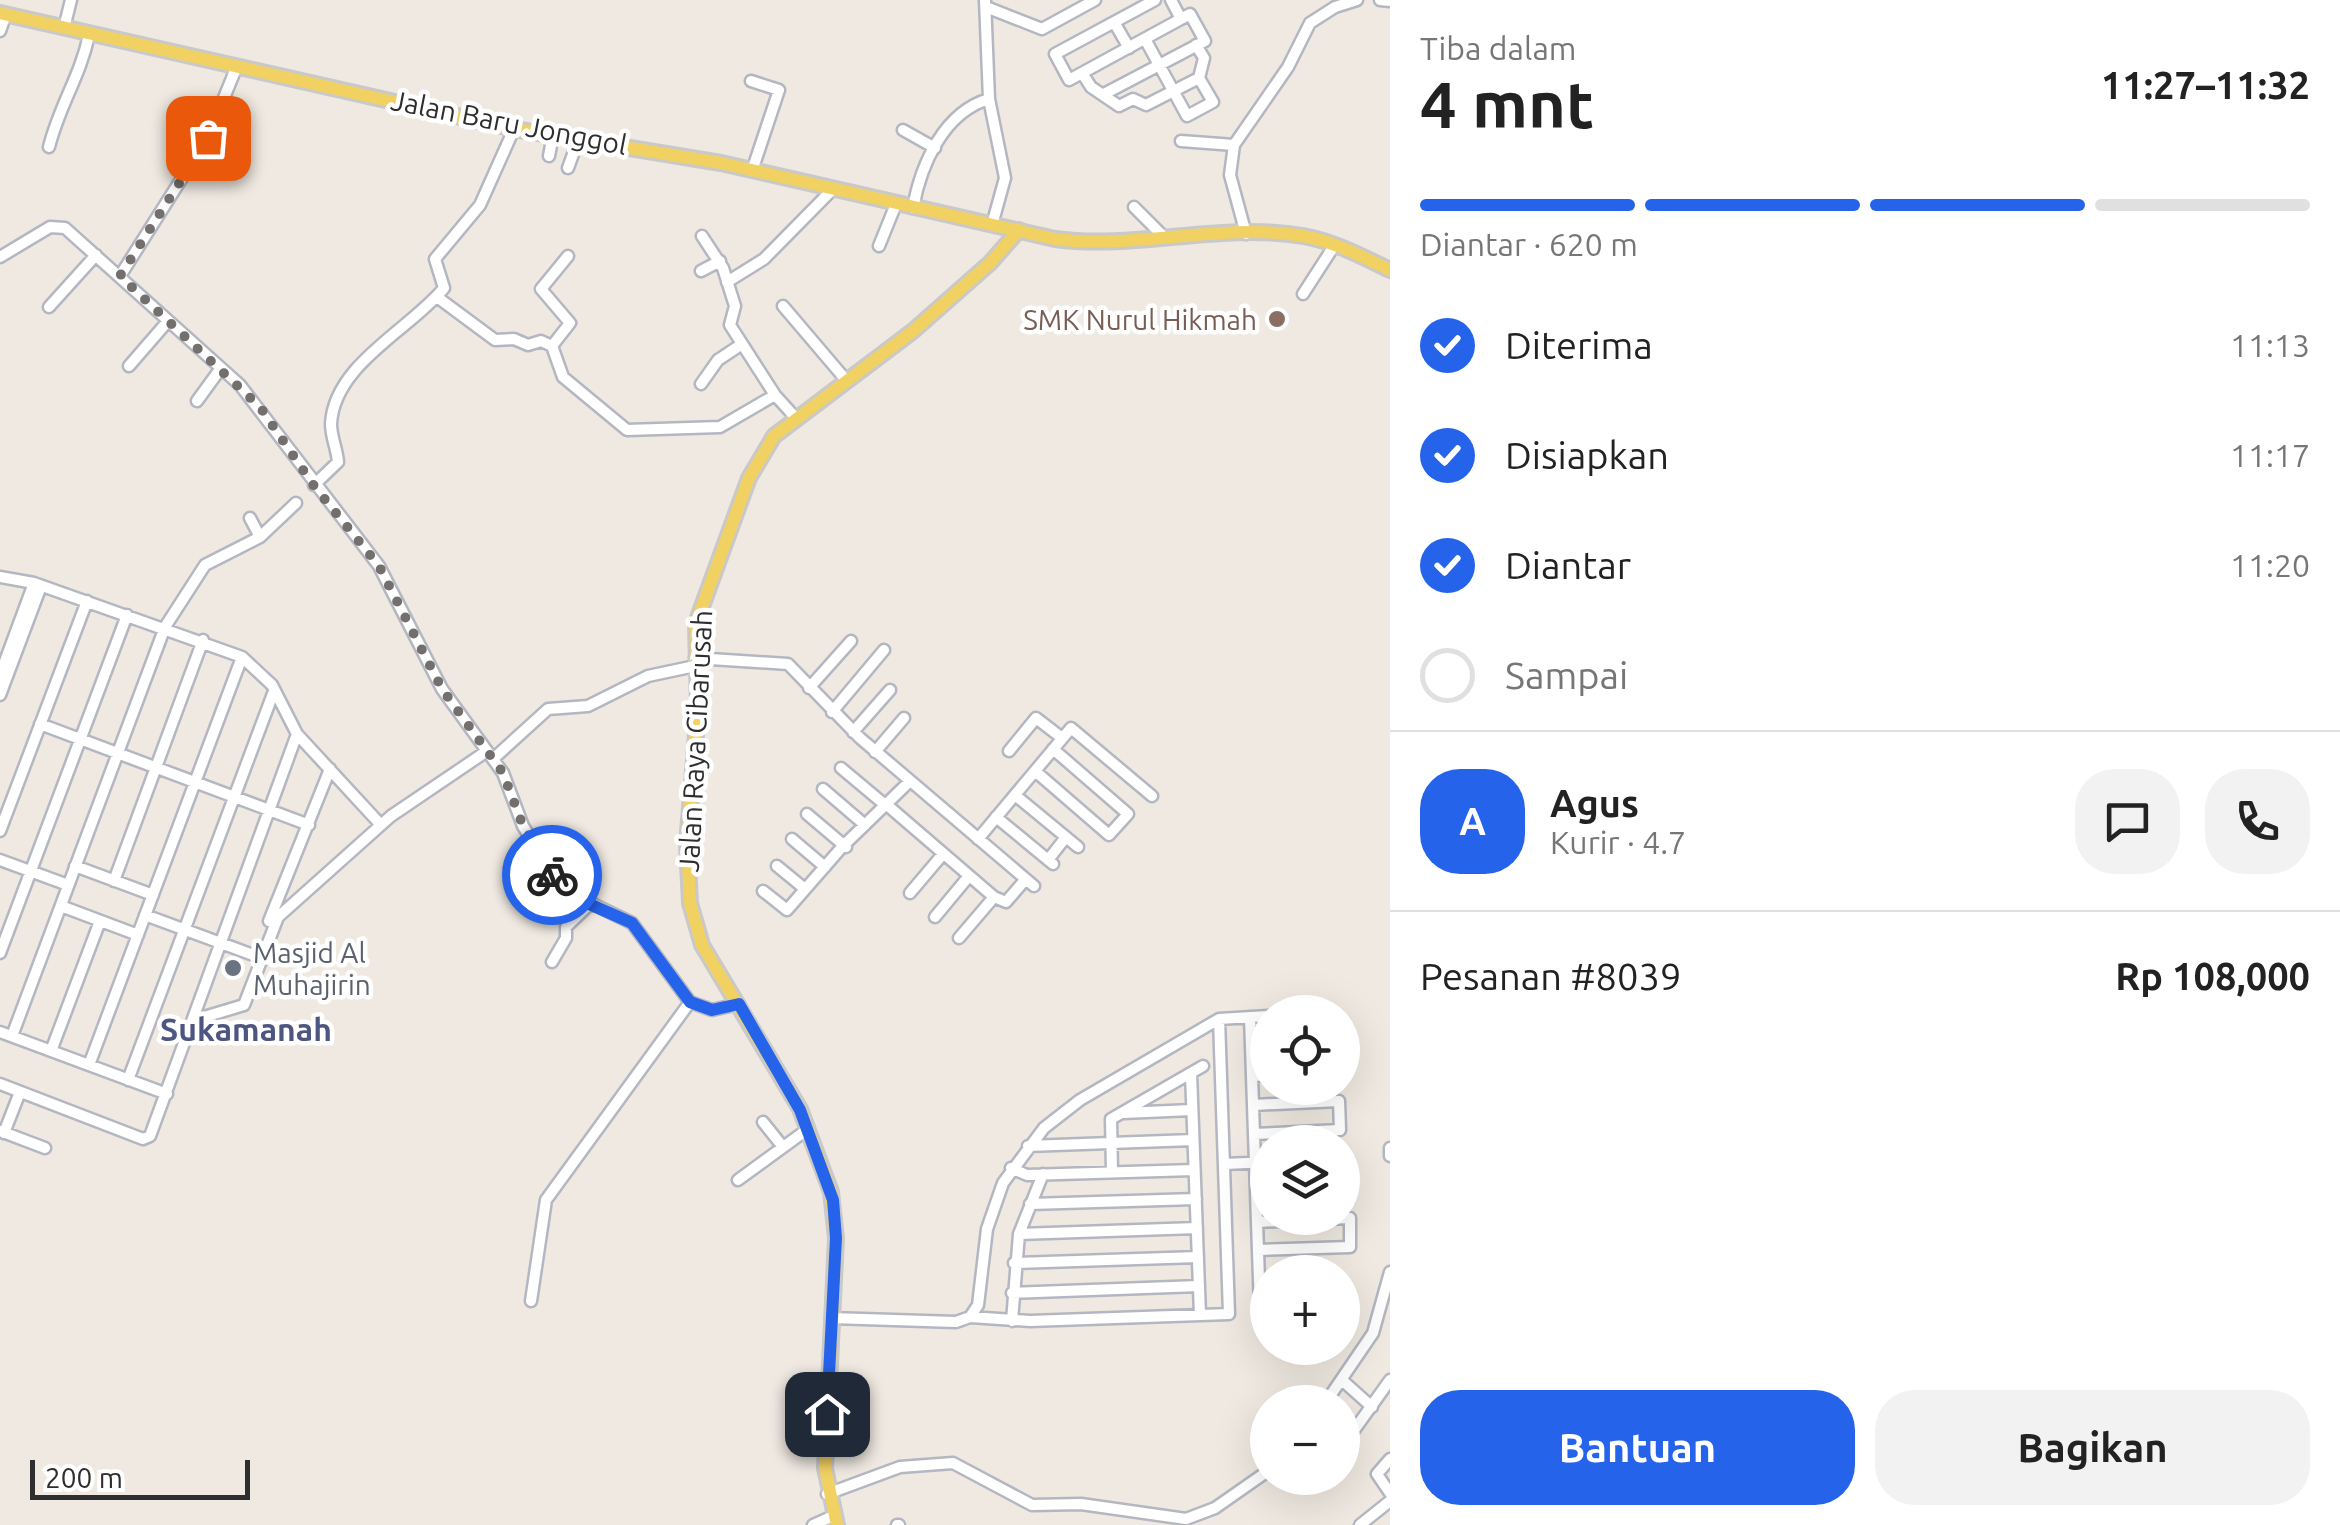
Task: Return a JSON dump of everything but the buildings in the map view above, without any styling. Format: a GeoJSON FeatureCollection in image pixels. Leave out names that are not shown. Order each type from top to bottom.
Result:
{"type":"FeatureCollection","features":[{"type":"Feature","properties":{"kind":"main road","name":"Jalan Baru Jonggol"},"geometry":{"type":"LineString","coordinates":[[3,14],[514,129],[752,170],[1088,243],[1246,234],[1302,236],[1390,270]]}},
{"type":"Feature","properties":{"kind":"main road","name":"Jalan Raya Cibarusah"},"geometry":{"type":"LineString","coordinates":[[835,1520],[827,1494],[835,1212],[808,1129],[702,945],[688,891],[698,710],[697,614],[749,478],[774,436],[794,416],[952,298],[1019,230]]}},
{"type":"Feature","properties":{"kind":"street"},"geometry":{"type":"LineString","coordinates":[[64,28],[71,0]]}},
{"type":"Feature","properties":{"kind":"street"},"geometry":{"type":"LineString","coordinates":[[1104,94],[1205,41],[1190,14],[1069,80],[1055,54],[1140,4],[1155,0]]}},
{"type":"Feature","properties":{"kind":"street"},"geometry":{"type":"LineString","coordinates":[[1171,0],[1181,19]]}},
{"type":"Feature","properties":{"kind":"street"},"geometry":{"type":"LineString","coordinates":[[1246,234],[1230,176],[1237,139],[1288,66],[1310,23],[1335,7],[1357,0]]}},
{"type":"Feature","properties":{"kind":"street"},"geometry":{"type":"LineString","coordinates":[[1380,0],[1390,1]]}},
{"type":"Feature","properties":{"kind":"street"},"geometry":{"type":"LineString","coordinates":[[992,225],[1005,178],[990,99],[986,4],[1042,29],[1088,2]]}},
{"type":"Feature","properties":{"kind":"street"},"geometry":{"type":"LineString","coordinates":[[2,36],[3,14]]}},
{"type":"Feature","properties":{"kind":"street"},"geometry":{"type":"LineString","coordinates":[[1114,22],[1129,48]]}},
{"type":"Feature","properties":{"kind":"street"},"geometry":{"type":"LineString","coordinates":[[50,147],[59,106],[81,72],[90,35]]}},
{"type":"Feature","properties":{"kind":"street"},"geometry":{"type":"LineString","coordinates":[[1145,38],[1186,116],[1212,102],[1199,78],[1204,58],[1196,45]]}},
{"type":"Feature","properties":{"kind":"street"},"geometry":{"type":"LineString","coordinates":[[120,276],[208,138],[237,66]]}},
{"type":"Feature","properties":{"kind":"street"},"geometry":{"type":"LineString","coordinates":[[1082,73],[1090,87],[1119,106],[1133,100],[1146,105],[1199,78]]}},
{"type":"Feature","properties":{"kind":"street"},"geometry":{"type":"LineString","coordinates":[[751,82],[779,90],[752,170]]}},
{"type":"Feature","properties":{"kind":"street"},"geometry":{"type":"LineString","coordinates":[[913,208],[919,177],[934,148],[960,112],[990,99]]}},
{"type":"Feature","properties":{"kind":"street"},"geometry":{"type":"LineString","coordinates":[[314,486],[338,462],[332,412],[346,388],[404,323],[437,297],[444,285],[434,260],[480,205],[514,129]]}},
{"type":"Feature","properties":{"kind":"street"},"geometry":{"type":"LineString","coordinates":[[903,130],[934,148]]}},
{"type":"Feature","properties":{"kind":"street"},"geometry":{"type":"LineString","coordinates":[[549,156],[553,135]]}},
{"type":"Feature","properties":{"kind":"street"},"geometry":{"type":"LineString","coordinates":[[568,168],[578,138]]}},
{"type":"Feature","properties":{"kind":"street"},"geometry":{"type":"LineString","coordinates":[[1181,141],[1237,139]]}},
{"type":"Feature","properties":{"kind":"street"},"geometry":{"type":"LineString","coordinates":[[727,282],[764,258],[833,188]]}},
{"type":"Feature","properties":{"kind":"street"},"geometry":{"type":"LineString","coordinates":[[879,246],[896,204]]}},
{"type":"Feature","properties":{"kind":"street"},"geometry":{"type":"LineString","coordinates":[[1134,207],[1164,237]]}},
{"type":"Feature","properties":{"kind":"street"},"geometry":{"type":"LineString","coordinates":[[0,257],[54,225],[65,228],[260,407],[314,486],[379,566],[442,689],[503,773],[523,826],[556,882],[569,895],[632,923],[690,1002],[712,1010],[739,1004]]}},
{"type":"Feature","properties":{"kind":"street"},"geometry":{"type":"LineString","coordinates":[[702,236],[720,260],[727,282],[735,309],[730,325],[774,395],[794,416]]}},
{"type":"Feature","properties":{"kind":"street"},"geometry":{"type":"LineString","coordinates":[[1303,294],[1334,246]]}},
{"type":"Feature","properties":{"kind":"street"},"geometry":{"type":"LineString","coordinates":[[49,307],[96,255]]}},
{"type":"Feature","properties":{"kind":"street"},"geometry":{"type":"LineString","coordinates":[[552,346],[570,323],[541,289],[568,256]]}},
{"type":"Feature","properties":{"kind":"street"},"geometry":{"type":"LineString","coordinates":[[701,271],[720,260]]}},
{"type":"Feature","properties":{"kind":"street"},"geometry":{"type":"LineString","coordinates":[[437,297],[495,340],[514,338],[528,345],[541,341],[552,346],[563,376],[627,430],[720,427],[774,395]]}},
{"type":"Feature","properties":{"kind":"street"},"geometry":{"type":"LineString","coordinates":[[783,306],[846,380]]}},
{"type":"Feature","properties":{"kind":"street"},"geometry":{"type":"LineString","coordinates":[[130,366],[168,321]]}},
{"type":"Feature","properties":{"kind":"street"},"geometry":{"type":"LineString","coordinates":[[701,384],[718,360],[742,344]]}},
{"type":"Feature","properties":{"kind":"street"},"geometry":{"type":"LineString","coordinates":[[197,401],[221,368]]}},
{"type":"Feature","properties":{"kind":"street"},"geometry":{"type":"LineString","coordinates":[[167,1094],[6,1034],[76,866],[165,627],[204,564],[260,536],[296,503]]}},
{"type":"Feature","properties":{"kind":"street"},"geometry":{"type":"LineString","coordinates":[[250,518],[260,536]]}},
{"type":"Feature","properties":{"kind":"street"},"geometry":{"type":"LineString","coordinates":[[0,577],[38,584],[242,656],[275,690],[297,734],[381,824]]}},
{"type":"Feature","properties":{"kind":"street"},"geometry":{"type":"LineString","coordinates":[[0,675],[38,584]]}},
{"type":"Feature","properties":{"kind":"street"},"geometry":{"type":"LineString","coordinates":[[0,695],[38,584]]}},
{"type":"Feature","properties":{"kind":"street"},"geometry":{"type":"LineString","coordinates":[[0,831],[87,601]]}},
{"type":"Feature","properties":{"kind":"street"},"geometry":{"type":"LineString","coordinates":[[0,953],[127,615]]}},
{"type":"Feature","properties":{"kind":"street"},"geometry":{"type":"LineString","coordinates":[[114,881],[203,640]]}},
{"type":"Feature","properties":{"kind":"street"},"geometry":{"type":"LineString","coordinates":[[809,688],[851,641]]}},
{"type":"Feature","properties":{"kind":"street"},"geometry":{"type":"LineString","coordinates":[[832,712],[884,650]]}},
{"type":"Feature","properties":{"kind":"street"},"geometry":{"type":"LineString","coordinates":[[89,1065],[242,656]]}},
{"type":"Feature","properties":{"kind":"street"},"geometry":{"type":"LineString","coordinates":[[278,900],[287,902],[381,824],[490,755],[548,708],[588,706],[648,676],[695,662],[782,661],[875,752],[1029,883],[1006,902],[994,897],[840,768]]}},
{"type":"Feature","properties":{"kind":"street"},"geometry":{"type":"LineString","coordinates":[[128,1080],[275,690]]}},
{"type":"Feature","properties":{"kind":"street"},"geometry":{"type":"LineString","coordinates":[[853,732],[890,690]]}},
{"type":"Feature","properties":{"kind":"street"},"geometry":{"type":"LineString","coordinates":[[875,752],[904,718]]}},
{"type":"Feature","properties":{"kind":"street"},"geometry":{"type":"LineString","coordinates":[[1009,750],[1035,718],[1062,738]]}},
{"type":"Feature","properties":{"kind":"street"},"geometry":{"type":"LineString","coordinates":[[40,724],[309,825]]}},
{"type":"Feature","properties":{"kind":"street"},"geometry":{"type":"LineString","coordinates":[[978,839],[1074,728],[1152,796]]}},
{"type":"Feature","properties":{"kind":"street"},"geometry":{"type":"LineString","coordinates":[[19,1094],[143,1138],[153,1132],[297,734]]}},
{"type":"Feature","properties":{"kind":"street"},"geometry":{"type":"LineString","coordinates":[[1035,771],[1109,835],[1128,814],[1053,749]]}},
{"type":"Feature","properties":{"kind":"street"},"geometry":{"type":"LineString","coordinates":[[196,1016],[239,1000],[330,769]]}},
{"type":"Feature","properties":{"kind":"street"},"geometry":{"type":"LineString","coordinates":[[763,891],[787,910],[910,781]]}},
{"type":"Feature","properties":{"kind":"street"},"geometry":{"type":"LineString","coordinates":[[823,790],[865,825]]}},
{"type":"Feature","properties":{"kind":"street"},"geometry":{"type":"LineString","coordinates":[[1015,795],[1078,847]]}},
{"type":"Feature","properties":{"kind":"street"},"geometry":{"type":"LineString","coordinates":[[807,814],[846,847]]}},
{"type":"Feature","properties":{"kind":"street"},"geometry":{"type":"LineString","coordinates":[[996,817],[1050,862],[1066,837]]}},
{"type":"Feature","properties":{"kind":"street"},"geometry":{"type":"LineString","coordinates":[[196,1016],[244,1004],[278,916],[381,824]]}},
{"type":"Feature","properties":{"kind":"street"},"geometry":{"type":"LineString","coordinates":[[792,839],[825,867]]}},
{"type":"Feature","properties":{"kind":"street"},"geometry":{"type":"LineString","coordinates":[[910,893],[943,854]]}},
{"type":"Feature","properties":{"kind":"street"},"geometry":{"type":"LineString","coordinates":[[0,860],[68,885]]}},
{"type":"Feature","properties":{"kind":"street"},"geometry":{"type":"LineString","coordinates":[[76,866],[153,895]]}},
{"type":"Feature","properties":{"kind":"street"},"geometry":{"type":"LineString","coordinates":[[777,866],[806,889]]}},
{"type":"Feature","properties":{"kind":"street"},"geometry":{"type":"LineString","coordinates":[[934,917],[970,876]]}},
{"type":"Feature","properties":{"kind":"street"},"geometry":{"type":"LineString","coordinates":[[959,938],[994,897]]}},
{"type":"Feature","properties":{"kind":"street"},"geometry":{"type":"LineString","coordinates":[[552,962],[566,938],[566,927],[590,904]]}},
{"type":"Feature","properties":{"kind":"street"},"geometry":{"type":"LineString","coordinates":[[60,906],[138,935]]}},
{"type":"Feature","properties":{"kind":"street"},"geometry":{"type":"LineString","coordinates":[[146,914],[256,956]]}},
{"type":"Feature","properties":{"kind":"street"},"geometry":{"type":"LineString","coordinates":[[51,1051],[100,920]]}},
{"type":"Feature","properties":{"kind":"street"},"geometry":{"type":"LineString","coordinates":[[531,1302],[546,1200],[690,1002]]}},
{"type":"Feature","properties":{"kind":"street"},"geometry":{"type":"LineString","coordinates":[[970,1318],[978,1305],[987,1229],[1011,1168],[1028,1146],[1067,1109],[1219,1019],[1250,1017]]}},
{"type":"Feature","properties":{"kind":"street"},"geometry":{"type":"LineString","coordinates":[[831,1318],[956,1322],[970,1318],[1012,1321],[1229,1314],[1219,1019]]}},
{"type":"Feature","properties":{"kind":"street"},"geometry":{"type":"LineString","coordinates":[[1112,1172],[1111,1119],[1203,1066]]}},
{"type":"Feature","properties":{"kind":"street"},"geometry":{"type":"LineString","coordinates":[[1191,1073],[1200,1315]]}},
{"type":"Feature","properties":{"kind":"street"},"geometry":{"type":"LineString","coordinates":[[0,1084],[61,1113]]}},
{"type":"Feature","properties":{"kind":"street"},"geometry":{"type":"LineString","coordinates":[[19,1094],[2,1132],[45,1148]]}},
{"type":"Feature","properties":{"kind":"street"},"geometry":{"type":"LineString","coordinates":[[1253,1105],[1254,1125]]}},
{"type":"Feature","properties":{"kind":"street"},"geometry":{"type":"LineString","coordinates":[[1122,1113],[1192,1110]]}},
{"type":"Feature","properties":{"kind":"street"},"geometry":{"type":"LineString","coordinates":[[763,1122],[783,1147]]}},
{"type":"Feature","properties":{"kind":"street"},"geometry":{"type":"LineString","coordinates":[[738,1180],[808,1129]]}},
{"type":"Feature","properties":{"kind":"street"},"geometry":{"type":"LineString","coordinates":[[1028,1146],[1193,1140]]}},
{"type":"Feature","properties":{"kind":"street"},"geometry":{"type":"LineString","coordinates":[[1390,1148],[1390,1156]]}},
{"type":"Feature","properties":{"kind":"street"},"geometry":{"type":"LineString","coordinates":[[1225,1164],[1250,1163]]}},
{"type":"Feature","properties":{"kind":"street"},"geometry":{"type":"LineString","coordinates":[[1011,1168],[1027,1174],[1194,1170]]}},
{"type":"Feature","properties":{"kind":"street"},"geometry":{"type":"LineString","coordinates":[[1012,1321],[1019,1234],[1042,1174]]}},
{"type":"Feature","properties":{"kind":"street"},"geometry":{"type":"LineString","coordinates":[[1030,1204],[1196,1199]]}},
{"type":"Feature","properties":{"kind":"street"},"geometry":{"type":"LineString","coordinates":[[1019,1234],[1197,1228]]}},
{"type":"Feature","properties":{"kind":"street"},"geometry":{"type":"LineString","coordinates":[[1257,1235],[1259,1255]]}},
{"type":"Feature","properties":{"kind":"street"},"geometry":{"type":"LineString","coordinates":[[1258,1250],[1350,1247],[1350,1235]]}},
{"type":"Feature","properties":{"kind":"street"},"geometry":{"type":"LineString","coordinates":[[1014,1263],[1198,1257]]}},
{"type":"Feature","properties":{"kind":"street"},"geometry":{"type":"LineString","coordinates":[[1340,1385],[1374,1332],[1388,1296],[1390,1272]]}},
{"type":"Feature","properties":{"kind":"street"},"geometry":{"type":"LineString","coordinates":[[1012,1293],[1199,1286]]}},
{"type":"Feature","properties":{"kind":"street"},"geometry":{"type":"LineString","coordinates":[[1360,1423],[1390,1380]]}},
{"type":"Feature","properties":{"kind":"street"},"geometry":{"type":"LineString","coordinates":[[1342,1382],[1372,1407]]}},
{"type":"Feature","properties":{"kind":"street"},"geometry":{"type":"LineString","coordinates":[[1390,1459],[1377,1474],[1390,1493]]}},
{"type":"Feature","properties":{"kind":"street"},"geometry":{"type":"LineString","coordinates":[[827,1494],[900,1467],[954,1463],[1032,1506],[1080,1504],[1161,1522],[1205,1513],[1250,1483]]}},
{"type":"Feature","properties":{"kind":"street"},"geometry":{"type":"LineString","coordinates":[[1360,1525],[1390,1501]]}},
{"type":"Feature","properties":{"kind":"street"},"geometry":{"type":"LineString","coordinates":[[813,1525],[835,1520]]}},
{"type":"Feature","properties":{"kind":"way so far"},"geometry":{"type":"LineString","coordinates":[[208,138],[120,276],[260,407],[314,486],[379,566],[442,689],[503,773],[523,826],[552,875]]}},
{"type":"Feature","properties":{"kind":"place","name":"SMK Nurul Hikmah"},"geometry":{"type":"Point","coordinates":[1277,319]}},
{"type":"Feature","properties":{"kind":"place","name":"Masjid Al Muhajirin"},"geometry":{"type":"Point","coordinates":[233,968]}},
{"type":"Feature","properties":{"kind":"district","name":"Sukamanah"},"geometry":{"type":"Point","coordinates":[246,1029]}},
{"type":"Feature","properties":{"kind":"route"},"geometry":{"type":"LineString","coordinates":[[552,875],[576,900],[615,912],[632,923],[690,1002],[712,1010],[739,1004],[796,1102],[829,1182],[835,1212],[827,1414]]}}]}
